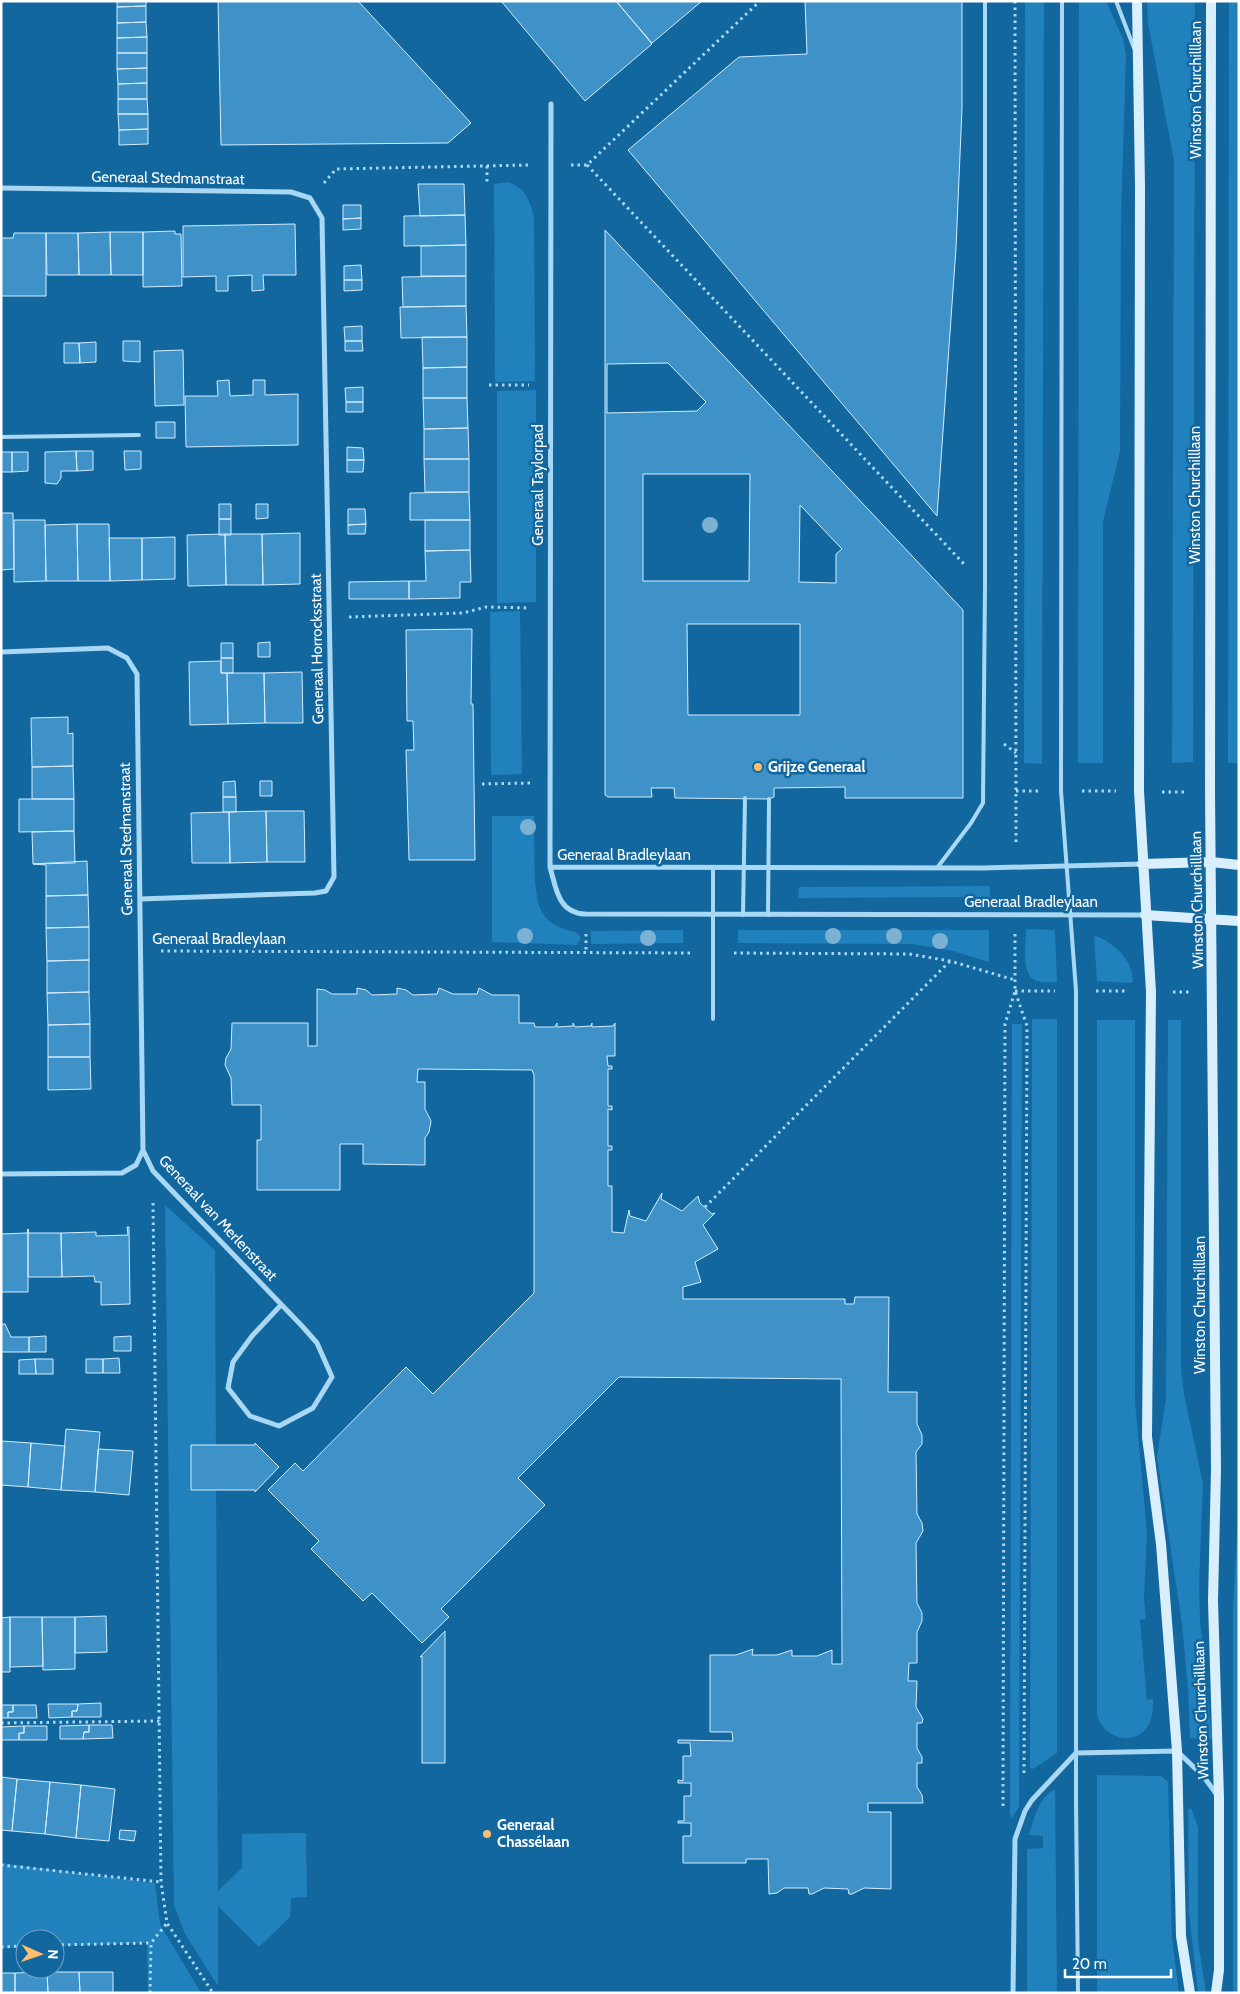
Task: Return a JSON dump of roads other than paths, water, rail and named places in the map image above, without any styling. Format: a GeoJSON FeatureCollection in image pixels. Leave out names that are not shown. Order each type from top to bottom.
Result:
{"type":"FeatureCollection","features":[{"type":"Feature","properties":{"kind":"main road","name":"Winston Churchilllaan"},"geometry":{"type":"LineString","coordinates":[[1137,1],[1140,478],[1139,791],[1144,915],[1151,992],[1147,1437],[1161,1544],[1177,1751],[1182,1936],[1190,1993]]}},
{"type":"Feature","properties":{"kind":"main road","name":"Winston Churchilllaan"},"geometry":{"type":"LineString","coordinates":[[1211,1],[1211,862],[1216,1459],[1213,1601],[1219,1798],[1219,1970],[1216,1993]]}},
{"type":"Feature","properties":{"kind":"main road"},"geometry":{"type":"LineString","coordinates":[[1142,864],[1211,862],[1239,865]]}},
{"type":"Feature","properties":{"kind":"main road"},"geometry":{"type":"LineString","coordinates":[[1144,915],[1239,921]]}},
{"type":"Feature","properties":{"kind":"street","name":"Generaal Taylorpad"},"geometry":{"type":"LineString","coordinates":[[550,867],[551,104]]}},
{"type":"Feature","properties":{"kind":"street","name":"Generaal Stedmanstraat"},"geometry":{"type":"LineString","coordinates":[[1,188],[291,192],[310,198],[322,218]]}},
{"type":"Feature","properties":{"kind":"street","name":"Generaal Horrocksstraat"},"geometry":{"type":"LineString","coordinates":[[140,899],[326,891],[334,877],[322,218]]}},
{"type":"Feature","properties":{"kind":"street","name":"Generaal Stedmanstraat"},"geometry":{"type":"LineString","coordinates":[[1,652],[108,648],[127,658],[137,674],[143,1150]]}},
{"type":"Feature","properties":{"kind":"street","name":"Generaal Bradleylaan"},"geometry":{"type":"LineString","coordinates":[[1142,864],[1068,867],[938,868],[550,867],[558,898],[565,908],[579,914],[1144,915]]}},
{"type":"Feature","properties":{"kind":"street","name":"Generaal van Merlenstraat"},"geometry":{"type":"LineString","coordinates":[[143,1150],[153,1171],[281,1304],[317,1342],[332,1377],[313,1408],[279,1426],[250,1416],[228,1388],[233,1362],[252,1336],[281,1304]]}},
{"type":"Feature","properties":{"kind":"street","name":"Generaal van Merlenstraat"},"geometry":{"type":"LineString","coordinates":[[1,1174],[122,1173],[136,1165],[143,1150]]}},
{"type":"Feature","properties":{"kind":"street","name":"Winston Churchilllaan"},"geometry":{"type":"LineString","coordinates":[[1076,1753],[1177,1751],[1204,1776],[1219,1798]]}},
{"type":"Feature","properties":{"kind":"street"},"geometry":{"type":"LineString","coordinates":[[1013,1993],[1015,1839],[1025,1811],[1032,1800],[1076,1753]]}},
{"type":"Feature","properties":{"kind":"lane"},"geometry":{"type":"LineString","coordinates":[[938,868],[971,824],[983,803],[985,1]]}},
{"type":"Feature","properties":{"kind":"lane"},"geometry":{"type":"LineString","coordinates":[[1062,1],[1062,791],[1072,914],[1077,1034],[1076,1753],[1078,1993]]}},
{"type":"Feature","properties":{"kind":"lane"},"geometry":{"type":"LineString","coordinates":[[1116,1],[1125,20],[1138,59]]}},
{"type":"Feature","properties":{"kind":"lane"},"geometry":{"type":"LineString","coordinates":[[1,437],[139,435]]}},
{"type":"Feature","properties":{"kind":"lane"},"geometry":{"type":"LineString","coordinates":[[743,915],[746,798]]}},
{"type":"Feature","properties":{"kind":"lane"},"geometry":{"type":"LineString","coordinates":[[768,915],[769,799]]}},
{"type":"Feature","properties":{"kind":"lane"},"geometry":{"type":"LineString","coordinates":[[713,868],[713,1020]]}},
{"type":"Feature","properties":{"kind":"place","name":"Grijze Generaal"},"geometry":{"type":"Point","coordinates":[758,767]}},
{"type":"Feature","properties":{"kind":"place","name":"Generaal Chassélaan"},"geometry":{"type":"Point","coordinates":[487,1834]}}]}
